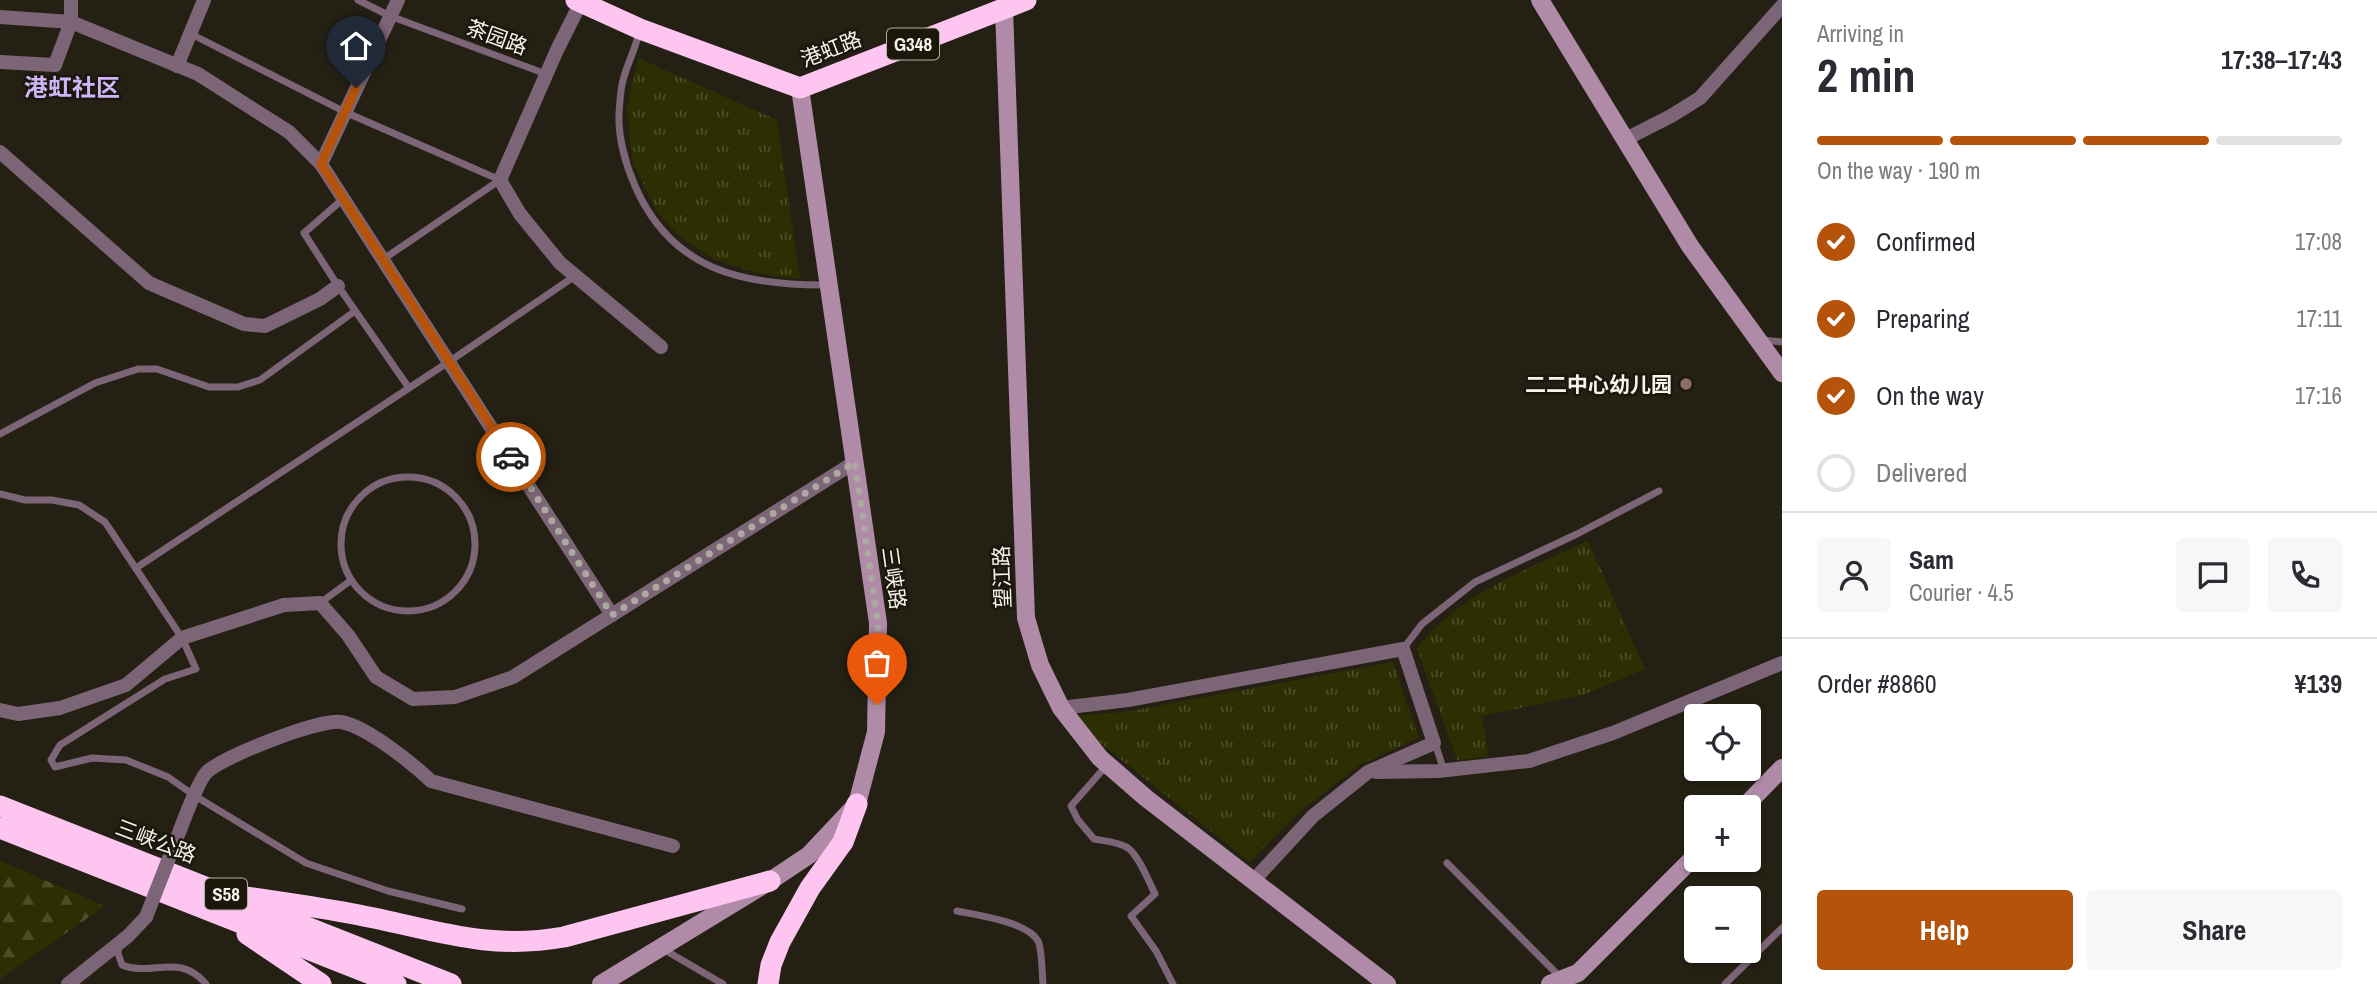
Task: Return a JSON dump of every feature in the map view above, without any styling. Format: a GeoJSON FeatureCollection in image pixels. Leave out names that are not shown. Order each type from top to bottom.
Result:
{"type":"FeatureCollection","features":[{"type":"Feature","properties":{"kind":"highway","name":"港虹路"},"geometry":{"type":"LineString","coordinates":[[578,1],[640,29],[800,88],[1026,0]]}},
{"type":"Feature","properties":{"kind":"highway"},"geometry":{"type":"LineString","coordinates":[[768,984],[771,965],[780,942],[810,888],[843,842],[857,804]]}},
{"type":"Feature","properties":{"kind":"highway","name":"三峡公路"},"geometry":{"type":"LineString","coordinates":[[0,806],[104,849],[396,984]]}},
{"type":"Feature","properties":{"kind":"highway","name":"三峡公路"},"geometry":{"type":"LineString","coordinates":[[0,828],[451,984]]}},
{"type":"Feature","properties":{"kind":"highway"},"geometry":{"type":"LineString","coordinates":[[220,902],[359,915],[450,936],[491,942],[538,942],[770,881]]}},
{"type":"Feature","properties":{"kind":"highway"},"geometry":{"type":"LineString","coordinates":[[220,902],[321,984]]}},
{"type":"Feature","properties":{"kind":"main road"},"geometry":{"type":"LineString","coordinates":[[1540,0],[1690,246],[1782,373]]}},
{"type":"Feature","properties":{"kind":"main road","name":"望江路"},"geometry":{"type":"LineString","coordinates":[[1004,9],[1026,618],[1040,665],[1061,708],[1108,765],[1146,798],[1387,984]]}},
{"type":"Feature","properties":{"kind":"main road","name":"三峡路"},"geometry":{"type":"LineString","coordinates":[[601,984],[808,855],[857,804],[876,732],[878,624],[800,88]]}},
{"type":"Feature","properties":{"kind":"main road"},"geometry":{"type":"LineString","coordinates":[[1756,795],[1782,768]]}},
{"type":"Feature","properties":{"kind":"main road"},"geometry":{"type":"LineString","coordinates":[[1556,982],[1578,973],[1684,867]]}},
{"type":"Feature","properties":{"kind":"street"},"geometry":{"type":"LineString","coordinates":[[0,62],[55,65],[71,22],[71,0]]}},
{"type":"Feature","properties":{"kind":"street"},"geometry":{"type":"LineString","coordinates":[[177,66],[204,0]]}},
{"type":"Feature","properties":{"kind":"street"},"geometry":{"type":"LineString","coordinates":[[321,164],[398,0]]}},
{"type":"Feature","properties":{"kind":"street"},"geometry":{"type":"LineString","coordinates":[[578,1],[500,180],[520,214],[560,263],[661,347]]}},
{"type":"Feature","properties":{"kind":"street"},"geometry":{"type":"LineString","coordinates":[[1624,140],[1700,98],[1782,6]]}},
{"type":"Feature","properties":{"kind":"street"},"geometry":{"type":"LineString","coordinates":[[0,17],[71,22],[198,74],[289,132],[321,164],[612,615]]}},
{"type":"Feature","properties":{"kind":"street"},"geometry":{"type":"LineString","coordinates":[[0,152],[149,283],[244,324],[265,326],[320,299],[338,286]]}},
{"type":"Feature","properties":{"kind":"street"},"geometry":{"type":"LineString","coordinates":[[0,710],[18,714],[60,708],[126,685],[182,638],[284,605],[320,603],[348,635],[376,677],[413,699],[455,697],[513,677],[855,462]]}},
{"type":"Feature","properties":{"kind":"street"},"geometry":{"type":"LineString","coordinates":[[1061,708],[1128,700],[1403,649],[1434,743],[1368,772],[1313,816],[1253,881]]}},
{"type":"Feature","properties":{"kind":"street"},"geometry":{"type":"LineString","coordinates":[[1368,772],[1444,771],[1529,761],[1613,733],[1782,663]]}},
{"type":"Feature","properties":{"kind":"street"},"geometry":{"type":"LineString","coordinates":[[68,984],[119,943],[146,917],[206,772],[247,749],[312,726],[341,722],[363,731],[414,764],[430,780],[673,846]]}},
{"type":"Feature","properties":{"kind":"lane","name":"茶园路"},"geometry":{"type":"LineString","coordinates":[[358,0],[390,16],[547,74]]}},
{"type":"Feature","properties":{"kind":"lane"},"geometry":{"type":"LineString","coordinates":[[640,29],[622,80],[619,117],[627,169],[645,208],[668,238],[703,263],[744,279],[786,285],[830,285]]}},
{"type":"Feature","properties":{"kind":"lane"},"geometry":{"type":"LineString","coordinates":[[190,33],[345,112],[500,180]]}},
{"type":"Feature","properties":{"kind":"lane"},"geometry":{"type":"LineString","coordinates":[[382,260],[500,180]]}},
{"type":"Feature","properties":{"kind":"lane"},"geometry":{"type":"LineString","coordinates":[[343,199],[304,233],[409,388]]}},
{"type":"Feature","properties":{"kind":"lane"},"geometry":{"type":"LineString","coordinates":[[136,568],[575,276]]}},
{"type":"Feature","properties":{"kind":"lane"},"geometry":{"type":"LineString","coordinates":[[0,434],[95,383],[138,369],[157,369],[209,387],[238,387],[260,380],[355,311]]}},
{"type":"Feature","properties":{"kind":"lane"},"geometry":{"type":"LineString","coordinates":[[1758,340],[1782,342]]}},
{"type":"Feature","properties":{"kind":"lane"},"geometry":{"type":"LineString","coordinates":[[392,478],[424,479],[453,493],[466,509],[475,531],[475,554],[468,577],[453,595],[433,607],[410,612],[387,609],[366,598],[350,581],[342,561],[340,540],[345,519],[356,500],[372,486],[392,478]]}},
{"type":"Feature","properties":{"kind":"lane"},"geometry":{"type":"LineString","coordinates":[[1403,649],[1422,624],[1475,582],[1577,534],[1659,491]]}},
{"type":"Feature","properties":{"kind":"lane"},"geometry":{"type":"LineString","coordinates":[[0,494],[25,500],[52,500],[79,505],[105,522],[182,638],[196,669],[166,679],[60,745],[51,760],[55,767],[92,758],[126,760],[169,777],[195,796],[306,863],[388,891],[461,909]]}},
{"type":"Feature","properties":{"kind":"lane"},"geometry":{"type":"LineString","coordinates":[[320,603],[350,581]]}},
{"type":"Feature","properties":{"kind":"lane"},"geometry":{"type":"LineString","coordinates":[[1434,743],[1444,771]]}},
{"type":"Feature","properties":{"kind":"lane"},"geometry":{"type":"LineString","coordinates":[[1108,765],[1071,806],[1078,820],[1094,839],[1129,849],[1145,873],[1155,894],[1131,916],[1156,951],[1172,984]]}},
{"type":"Feature","properties":{"kind":"lane"},"geometry":{"type":"LineString","coordinates":[[1447,863],[1556,982]]}},
{"type":"Feature","properties":{"kind":"lane"},"geometry":{"type":"LineString","coordinates":[[957,911],[1026,929],[1038,941],[1043,984]]}},
{"type":"Feature","properties":{"kind":"lane"},"geometry":{"type":"LineString","coordinates":[[1725,984],[1782,928]]}},
{"type":"Feature","properties":{"kind":"lane"},"geometry":{"type":"LineString","coordinates":[[119,943],[118,953],[122,964],[130,968],[167,966],[188,970],[206,984]]}},
{"type":"Feature","properties":{"kind":"lane"},"geometry":{"type":"LineString","coordinates":[[660,947],[723,984]]}},
{"type":"Feature","properties":{"kind":"green space"},"geometry":{"type":"Polygon","coordinates":[[[638,58],[777,120],[800,279],[759,273],[715,260],[678,235],[658,213],[633,164],[627,109],[638,58]]]}},
{"type":"Feature","properties":{"kind":"green space"},"geometry":{"type":"Polygon","coordinates":[[[1588,541],[1645,669],[1583,695],[1482,716],[1489,757],[1457,760],[1417,648],[1453,612],[1473,598],[1518,573],[1588,541]]]}},
{"type":"Feature","properties":{"kind":"green space"},"geometry":{"type":"Polygon","coordinates":[[[1393,662],[1419,738],[1361,764],[1299,812],[1250,862],[1074,722],[1073,716],[1125,712],[1393,662]]]}},
{"type":"Feature","properties":{"kind":"green space"},"geometry":{"type":"Polygon","coordinates":[[[0,861],[105,906],[0,979],[0,861]]]}},
{"type":"Feature","properties":{"kind":"way so far"},"geometry":{"type":"LineString","coordinates":[[511,457],[612,615],[855,462],[878,624],[877,705]]}},
{"type":"Feature","properties":{"kind":"place","name":"二二中心幼儿园"},"geometry":{"type":"Point","coordinates":[1686,384]}},
{"type":"Feature","properties":{"kind":"district","name":"港虹社区"},"geometry":{"type":"Point","coordinates":[72,87]}},
{"type":"Feature","properties":{"kind":"route"},"geometry":{"type":"LineString","coordinates":[[356,88],[321,164],[511,457]]}}]}
